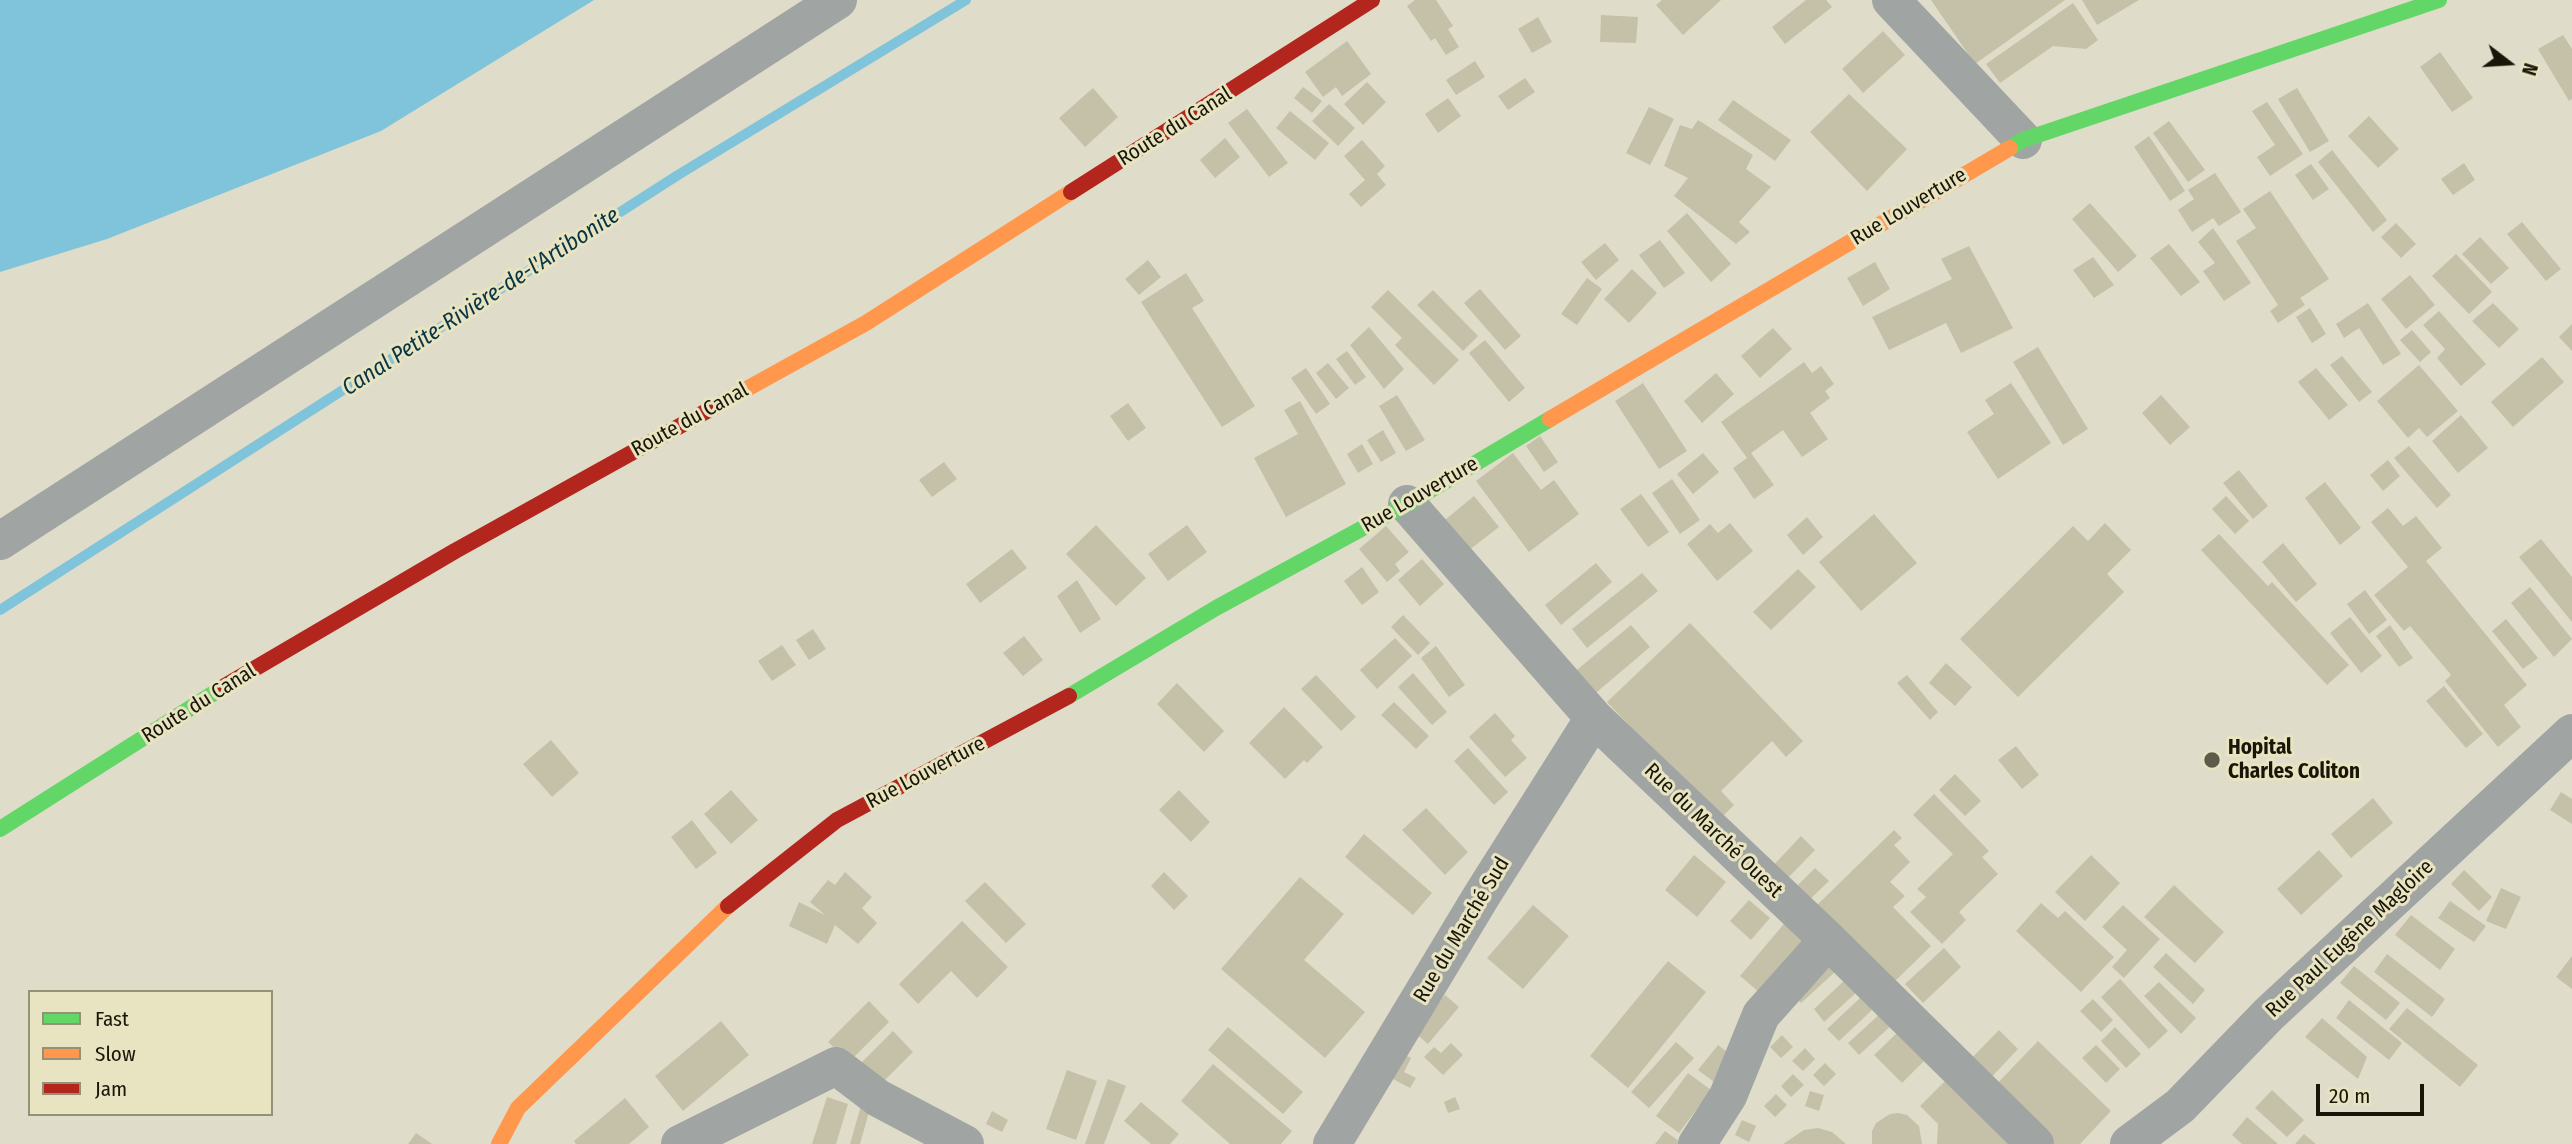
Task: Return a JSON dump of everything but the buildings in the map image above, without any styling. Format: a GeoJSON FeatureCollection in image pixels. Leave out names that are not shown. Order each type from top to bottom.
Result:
{"type":"FeatureCollection","features":[{"type":"Feature","properties":{"kind":"main road","name":"Route du Canal"},"geometry":{"type":"LineString","coordinates":[[0,829],[241,676],[455,551],[866,323],[1372,0]]}},
{"type":"Feature","properties":{"kind":"main road","name":"Rue Louverture"},"geometry":{"type":"LineString","coordinates":[[499,1144],[518,1108],[746,888],[837,820],[1040,713],[1216,608],[1406,504],[2023,140],[2440,0]]}},
{"type":"Feature","properties":{"kind":"street"},"geometry":{"type":"LineString","coordinates":[[0,541],[838,0]]}},
{"type":"Feature","properties":{"kind":"street"},"geometry":{"type":"LineString","coordinates":[[1891,0],[2023,140]]}},
{"type":"Feature","properties":{"kind":"street","name":"Rue du Marché Ouest"},"geometry":{"type":"LineString","coordinates":[[1406,504],[1594,718],[1828,940],[2035,1144]]}},
{"type":"Feature","properties":{"kind":"street","name":"Rue du Marché Sud"},"geometry":{"type":"LineString","coordinates":[[1342,1140],[1482,895],[1594,718]]}},
{"type":"Feature","properties":{"kind":"street","name":"Rue Paul Eugène Magloire"},"geometry":{"type":"LineString","coordinates":[[2129,1144],[2180,1107],[2269,1014],[2572,733]]}},
{"type":"Feature","properties":{"kind":"street"},"geometry":{"type":"LineString","coordinates":[[1698,1144],[1728,1096],[1761,1015],[1828,940]]}},
{"type":"Feature","properties":{"kind":"street"},"geometry":{"type":"LineString","coordinates":[[680,1144],[836,1066],[878,1098],[965,1144]]}},
{"type":"Feature","properties":{"kind":"water"},"geometry":{"type":"Polygon","coordinates":[[[0,0],[594,0],[381,131],[107,239],[0,272],[0,0]]]}},
{"type":"Feature","properties":{"kind":"waterway","name":"Canal Petite-Rivière-de-l'Artibonite"},"geometry":{"type":"LineString","coordinates":[[0,610],[678,175],[966,0]]}},
{"type":"Feature","properties":{"kind":"traffic: fast"},"geometry":{"type":"LineString","coordinates":[[2010,148],[2023,140],[2439,0]]}},
{"type":"Feature","properties":{"kind":"traffic: fast"},"geometry":{"type":"LineString","coordinates":[[1069,696],[1216,608],[1407,504],[1550,419]]}},
{"type":"Feature","properties":{"kind":"traffic: fast"},"geometry":{"type":"LineString","coordinates":[[0,829],[225,686]]}},
{"type":"Feature","properties":{"kind":"traffic: slow"},"geometry":{"type":"LineString","coordinates":[[1550,419],[2010,148]]}},
{"type":"Feature","properties":{"kind":"traffic: slow"},"geometry":{"type":"LineString","coordinates":[[714,407],[866,323],[1071,192]]}},
{"type":"Feature","properties":{"kind":"traffic: slow"},"geometry":{"type":"LineString","coordinates":[[499,1144],[518,1108],[728,906]]}},
{"type":"Feature","properties":{"kind":"traffic: jam"},"geometry":{"type":"LineString","coordinates":[[1071,192],[1372,0]]}},
{"type":"Feature","properties":{"kind":"traffic: jam"},"geometry":{"type":"LineString","coordinates":[[225,686],[455,551],[714,407]]}},
{"type":"Feature","properties":{"kind":"traffic: jam"},"geometry":{"type":"LineString","coordinates":[[728,906],[837,820],[1069,696]]}},
{"type":"Feature","properties":{"kind":"place","name":"Hopital Charles Coliton"},"geometry":{"type":"Point","coordinates":[2212,760]}}]}
